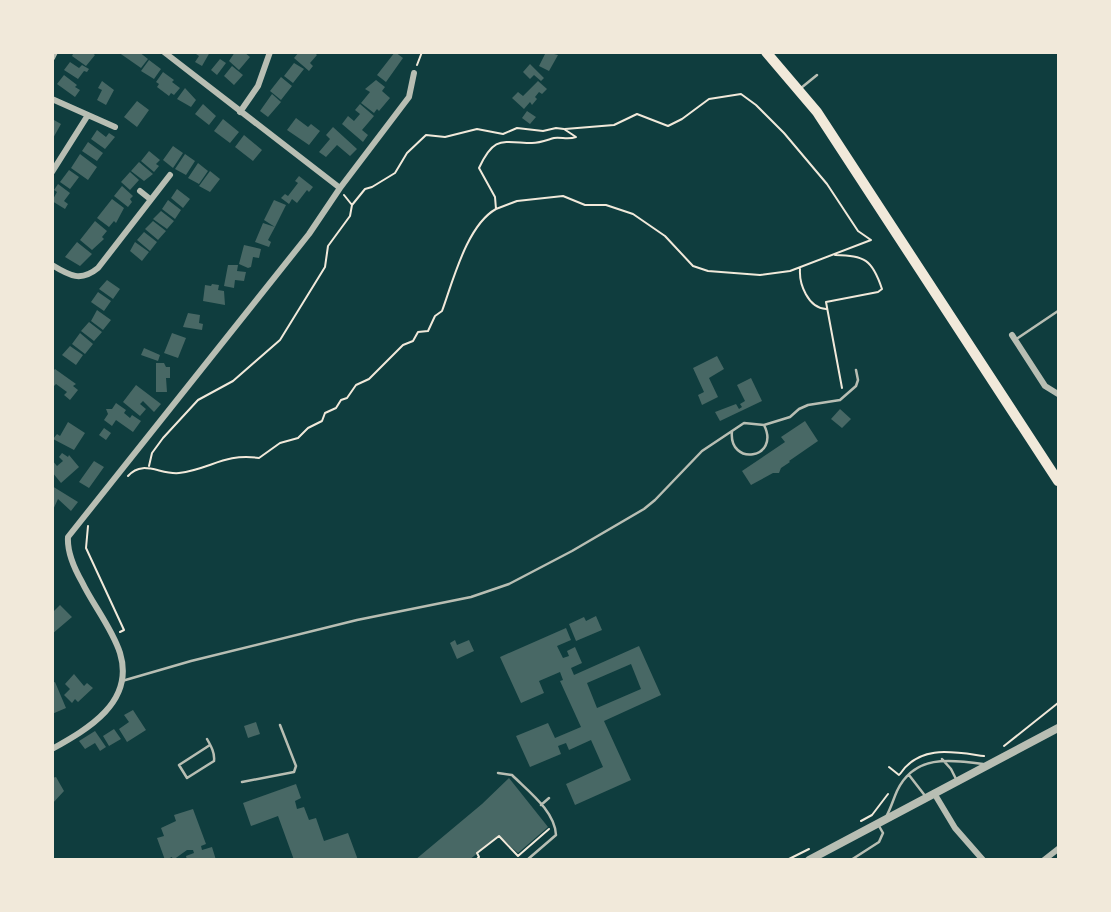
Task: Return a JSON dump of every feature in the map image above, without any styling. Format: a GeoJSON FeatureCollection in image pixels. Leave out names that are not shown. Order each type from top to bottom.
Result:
{"type":"FeatureCollection","features":[{"type":"Feature","properties":{"kind":"main road"},"geometry":{"type":"LineString","coordinates":[[766,52],[799,89],[868,189],[1059,481]]}},
{"type":"Feature","properties":{"kind":"street"},"geometry":{"type":"LineString","coordinates":[[52,58],[55,52]]}},
{"type":"Feature","properties":{"kind":"street"},"geometry":{"type":"LineString","coordinates":[[240,112],[258,86],[270,52]]}},
{"type":"Feature","properties":{"kind":"street"},"geometry":{"type":"LineString","coordinates":[[167,53],[340,188]]}},
{"type":"Feature","properties":{"kind":"street"},"geometry":{"type":"LineString","coordinates":[[52,749],[96,722],[109,709],[122,681],[121,656],[78,575],[67,545],[68,537],[309,234],[340,188],[407,101],[414,73]]}},
{"type":"Feature","properties":{"kind":"street"},"geometry":{"type":"LineString","coordinates":[[52,99],[115,127]]}},
{"type":"Feature","properties":{"kind":"street"},"geometry":{"type":"LineString","coordinates":[[52,172],[88,115]]}},
{"type":"Feature","properties":{"kind":"street"},"geometry":{"type":"LineString","coordinates":[[52,265],[74,277],[91,274],[170,175]]}},
{"type":"Feature","properties":{"kind":"street"},"geometry":{"type":"LineString","coordinates":[[140,191],[150,199]]}},
{"type":"Feature","properties":{"kind":"street"},"geometry":{"type":"LineString","coordinates":[[1013,337],[1045,386],[1059,394]]}},
{"type":"Feature","properties":{"kind":"street"},"geometry":{"type":"LineString","coordinates":[[809,859],[957,781],[986,760],[1059,727]]}},
{"type":"Feature","properties":{"kind":"street"},"geometry":{"type":"LineString","coordinates":[[934,793],[955,828],[983,859]]}},
{"type":"Feature","properties":{"kind":"street"},"geometry":{"type":"LineString","coordinates":[[1044,859],[1059,849]]}},
{"type":"Feature","properties":{"kind":"lane"},"geometry":{"type":"LineString","coordinates":[[799,89],[817,75]]}},
{"type":"Feature","properties":{"kind":"lane"},"geometry":{"type":"LineString","coordinates":[[1013,337],[1059,310]]}},
{"type":"Feature","properties":{"kind":"lane"},"geometry":{"type":"LineString","coordinates":[[122,681],[357,620],[471,597],[509,584],[644,509],[702,451],[744,423],[764,425],[790,416],[808,405],[840,400],[851,393],[858,380],[856,370]]}},
{"type":"Feature","properties":{"kind":"lane"},"geometry":{"type":"LineString","coordinates":[[732,430],[734,447],[747,455],[754,455],[767,445],[769,433],[764,425]]}},
{"type":"Feature","properties":{"kind":"lane"},"geometry":{"type":"LineString","coordinates":[[242,782],[294,772],[296,766],[280,725]]}},
{"type":"Feature","properties":{"kind":"lane"},"geometry":{"type":"LineString","coordinates":[[207,739],[210,745],[215,755],[214,761],[187,778],[179,765],[210,745]]}},
{"type":"Feature","properties":{"kind":"lane"},"geometry":{"type":"LineString","coordinates":[[942,760],[957,781]]}},
{"type":"Feature","properties":{"kind":"lane"},"geometry":{"type":"LineString","coordinates":[[851,859],[883,838],[881,821],[897,792],[909,775],[925,763],[942,760],[986,760]]}},
{"type":"Feature","properties":{"kind":"lane"},"geometry":{"type":"LineString","coordinates":[[498,774],[512,775],[555,824],[556,835],[527,859]]}},
{"type":"Feature","properties":{"kind":"lane"},"geometry":{"type":"LineString","coordinates":[[909,775],[926,797]]}},
{"type":"Feature","properties":{"kind":"lane"},"geometry":{"type":"LineString","coordinates":[[541,805],[548,798]]}},
{"type":"Feature","properties":{"kind":"path"},"geometry":{"type":"LineString","coordinates":[[414,73],[422,52]]}},
{"type":"Feature","properties":{"kind":"path"},"geometry":{"type":"LineString","coordinates":[[127,477],[134,470],[149,467],[161,472],[177,473],[240,456],[259,458],[279,443],[298,438],[308,428],[322,421],[326,413],[347,398],[356,385],[369,379],[403,345],[413,341],[418,332],[428,331],[435,316],[442,312],[472,234],[487,214],[517,201],[563,195],[585,205],[606,205],[633,214],[665,236],[693,266],[708,271],[760,275],[790,271],[871,240],[858,231],[827,184],[784,133],[741,94],[709,99],[668,126],[637,114],[614,125],[543,131],[516,128],[503,134],[477,129],[445,137],[426,135],[407,153],[395,173],[365,189],[352,205],[350,216],[328,246],[325,267],[279,340],[233,381],[198,400],[152,453],[149,467]]}},
{"type":"Feature","properties":{"kind":"path"},"geometry":{"type":"LineString","coordinates":[[496,209],[495,197],[480,168],[488,149],[501,141],[531,143],[576,137],[564,129]]}},
{"type":"Feature","properties":{"kind":"path"},"geometry":{"type":"LineString","coordinates":[[340,188],[352,205]]}},
{"type":"Feature","properties":{"kind":"path"},"geometry":{"type":"LineString","coordinates":[[831,255],[858,256],[875,269],[882,289],[826,302],[843,391],[851,393]]}},
{"type":"Feature","properties":{"kind":"path"},"geometry":{"type":"LineString","coordinates":[[800,268],[799,279],[808,299],[819,309],[828,309]]}},
{"type":"Feature","properties":{"kind":"path"},"geometry":{"type":"LineString","coordinates":[[90,521],[86,530],[86,548],[124,630],[118,633],[115,642]]}},
{"type":"Feature","properties":{"kind":"path"},"geometry":{"type":"LineString","coordinates":[[998,751],[1059,703]]}},
{"type":"Feature","properties":{"kind":"path"},"geometry":{"type":"LineString","coordinates":[[897,779],[912,762],[933,752],[947,751],[986,760]]}},
{"type":"Feature","properties":{"kind":"path"},"geometry":{"type":"LineString","coordinates":[[889,767],[899,775]]}},
{"type":"Feature","properties":{"kind":"path"},"geometry":{"type":"LineString","coordinates":[[854,825],[872,815],[891,788]]}},
{"type":"Feature","properties":{"kind":"path"},"geometry":{"type":"LineString","coordinates":[[476,859],[479,857],[477,853],[499,835],[518,856],[555,824]]}},
{"type":"Feature","properties":{"kind":"path"},"geometry":{"type":"LineString","coordinates":[[787,859],[811,848]]}},
{"type":"Feature","properties":{"kind":"building"},"geometry":{"type":"Polygon","coordinates":[[[74,52],[91,52],[95,55],[86,66],[72,56],[74,52]]]}},
{"type":"Feature","properties":{"kind":"building"},"geometry":{"type":"Polygon","coordinates":[[[118,52],[139,52],[148,59],[141,68],[118,52]]]}},
{"type":"Feature","properties":{"kind":"building"},"geometry":{"type":"Polygon","coordinates":[[[193,52],[210,52],[202,66],[195,62],[199,56],[193,52]]]}},
{"type":"Feature","properties":{"kind":"building"},"geometry":{"type":"Polygon","coordinates":[[[235,52],[244,52],[250,57],[239,70],[229,61],[235,52]]]}},
{"type":"Feature","properties":{"kind":"building"},"geometry":{"type":"Polygon","coordinates":[[[299,52],[314,52],[317,55],[310,63],[313,66],[309,71],[294,58],[299,52]]]}},
{"type":"Feature","properties":{"kind":"building"},"geometry":{"type":"Polygon","coordinates":[[[395,52],[403,58],[386,82],[377,75],[395,52]]]}},
{"type":"Feature","properties":{"kind":"building"},"geometry":{"type":"Polygon","coordinates":[[[546,52],[558,55],[549,71],[539,66],[546,52]]]}},
{"type":"Feature","properties":{"kind":"building"},"geometry":{"type":"Polygon","coordinates":[[[220,59],[226,63],[217,75],[211,70],[220,59]]]}},
{"type":"Feature","properties":{"kind":"building"},"geometry":{"type":"Polygon","coordinates":[[[149,60],[161,69],[154,79],[141,71],[149,60]]]}},
{"type":"Feature","properties":{"kind":"building"},"geometry":{"type":"Polygon","coordinates":[[[70,62],[79,68],[82,65],[89,69],[78,79],[64,70],[70,62]]]}},
{"type":"Feature","properties":{"kind":"building"},"geometry":{"type":"Polygon","coordinates":[[[294,63],[304,69],[293,83],[284,76],[294,63]]]}},
{"type":"Feature","properties":{"kind":"building"},"geometry":{"type":"Polygon","coordinates":[[[530,64],[544,78],[541,81],[534,75],[530,79],[523,72],[530,64]]]}},
{"type":"Feature","properties":{"kind":"building"},"geometry":{"type":"Polygon","coordinates":[[[232,66],[243,75],[234,85],[224,76],[232,66]]]}},
{"type":"Feature","properties":{"kind":"building"},"geometry":{"type":"Polygon","coordinates":[[[163,72],[180,88],[174,95],[171,93],[169,96],[157,87],[159,84],[156,82],[163,72]]]}},
{"type":"Feature","properties":{"kind":"building"},"geometry":{"type":"Polygon","coordinates":[[[64,75],[80,90],[75,97],[57,84],[64,75]]]}},
{"type":"Feature","properties":{"kind":"building"},"geometry":{"type":"Polygon","coordinates":[[[281,77],[292,86],[281,100],[270,91],[281,77]]]}},
{"type":"Feature","properties":{"kind":"building"},"geometry":{"type":"Polygon","coordinates":[[[376,80],[385,87],[382,91],[390,98],[374,113],[361,103],[370,92],[365,89],[376,80]]]}},
{"type":"Feature","properties":{"kind":"building"},"geometry":{"type":"Polygon","coordinates":[[[102,81],[114,90],[106,105],[97,100],[102,90],[98,88],[102,81]]]}},
{"type":"Feature","properties":{"kind":"building"},"geometry":{"type":"Polygon","coordinates":[[[538,81],[547,89],[542,94],[539,92],[532,105],[530,102],[524,109],[512,98],[518,92],[523,96],[538,81]]]}},
{"type":"Feature","properties":{"kind":"building"},"geometry":{"type":"Polygon","coordinates":[[[185,88],[196,100],[191,107],[177,99],[185,88]]]}},
{"type":"Feature","properties":{"kind":"building"},"geometry":{"type":"Polygon","coordinates":[[[272,94],[281,102],[268,117],[260,111],[272,94]]]}},
{"type":"Feature","properties":{"kind":"building"},"geometry":{"type":"Polygon","coordinates":[[[137,101],[149,110],[137,127],[124,117],[137,101]]]}},
{"type":"Feature","properties":{"kind":"building"},"geometry":{"type":"Polygon","coordinates":[[[203,104],[216,116],[209,125],[195,114],[203,104]]]}},
{"type":"Feature","properties":{"kind":"building"},"geometry":{"type":"Polygon","coordinates":[[[360,104],[374,116],[362,130],[368,135],[363,142],[342,124],[348,116],[354,121],[360,114],[355,110],[360,104]]]}},
{"type":"Feature","properties":{"kind":"building"},"geometry":{"type":"Polygon","coordinates":[[[527,111],[536,117],[530,124],[522,118],[527,111]]]}},
{"type":"Feature","properties":{"kind":"building"},"geometry":{"type":"Polygon","coordinates":[[[296,118],[308,127],[311,124],[320,131],[309,145],[287,130],[296,118]]]}},
{"type":"Feature","properties":{"kind":"building"},"geometry":{"type":"Polygon","coordinates":[[[223,119],[239,132],[230,143],[214,131],[223,119]]]}},
{"type":"Feature","properties":{"kind":"building"},"geometry":{"type":"Polygon","coordinates":[[[54,120],[61,124],[52,140],[52,124],[54,120]]]}},
{"type":"Feature","properties":{"kind":"building"},"geometry":{"type":"Polygon","coordinates":[[[333,127],[357,149],[350,156],[337,145],[326,157],[319,152],[330,139],[326,135],[333,127]]]}},
{"type":"Feature","properties":{"kind":"building"},"geometry":{"type":"Polygon","coordinates":[[[97,130],[106,137],[109,133],[115,137],[105,149],[91,139],[97,130]]]}},
{"type":"Feature","properties":{"kind":"building"},"geometry":{"type":"Polygon","coordinates":[[[244,135],[262,150],[253,161],[235,147],[244,135]]]}},
{"type":"Feature","properties":{"kind":"building"},"geometry":{"type":"Polygon","coordinates":[[[88,142],[103,153],[97,161],[82,151],[88,142]]]}},
{"type":"Feature","properties":{"kind":"building"},"geometry":{"type":"Polygon","coordinates":[[[173,146],[183,153],[173,168],[163,160],[173,146]]]}},
{"type":"Feature","properties":{"kind":"building"},"geometry":{"type":"Polygon","coordinates":[[[149,151],[160,160],[154,172],[141,161],[149,151]]]}},
{"type":"Feature","properties":{"kind":"building"},"geometry":{"type":"Polygon","coordinates":[[[80,154],[97,167],[88,180],[71,168],[80,154]]]}},
{"type":"Feature","properties":{"kind":"building"},"geometry":{"type":"Polygon","coordinates":[[[185,154],[195,161],[186,175],[175,169],[185,154]]]}},
{"type":"Feature","properties":{"kind":"building"},"geometry":{"type":"Polygon","coordinates":[[[139,162],[153,174],[144,181],[131,171],[139,162]]]}},
{"type":"Feature","properties":{"kind":"building"},"geometry":{"type":"Polygon","coordinates":[[[198,163],[208,171],[199,184],[188,178],[198,163]]]}},
{"type":"Feature","properties":{"kind":"building"},"geometry":{"type":"Polygon","coordinates":[[[69,170],[79,177],[70,189],[60,182],[69,170]]]}},
{"type":"Feature","properties":{"kind":"building"},"geometry":{"type":"Polygon","coordinates":[[[210,171],[220,179],[210,192],[199,186],[210,171]]]}},
{"type":"Feature","properties":{"kind":"building"},"geometry":{"type":"Polygon","coordinates":[[[130,172],[139,180],[130,190],[121,182],[130,172]]]}},
{"type":"Feature","properties":{"kind":"building"},"geometry":{"type":"Polygon","coordinates":[[[299,176],[313,187],[309,192],[307,190],[297,203],[292,199],[289,204],[281,198],[285,194],[288,196],[298,183],[295,181],[299,176]]]}},
{"type":"Feature","properties":{"kind":"building"},"geometry":{"type":"Polygon","coordinates":[[[58,184],[70,193],[64,201],[68,204],[65,209],[52,201],[58,184]]]}},
{"type":"Feature","properties":{"kind":"building"},"geometry":{"type":"Polygon","coordinates":[[[122,186],[133,196],[128,207],[114,196],[122,186]]]}},
{"type":"Feature","properties":{"kind":"building"},"geometry":{"type":"Polygon","coordinates":[[[177,189],[190,199],[183,208],[171,198],[177,189]]]}},
{"type":"Feature","properties":{"kind":"building"},"geometry":{"type":"Polygon","coordinates":[[[112,199],[124,208],[116,223],[114,221],[109,227],[97,218],[112,199]]]}},
{"type":"Feature","properties":{"kind":"building"},"geometry":{"type":"Polygon","coordinates":[[[168,200],[181,210],[175,219],[162,209],[168,200]]]}},
{"type":"Feature","properties":{"kind":"building"},"geometry":{"type":"Polygon","coordinates":[[[274,200],[286,205],[275,227],[264,220],[274,200]]]}},
{"type":"Feature","properties":{"kind":"building"},"geometry":{"type":"Polygon","coordinates":[[[161,211],[174,221],[167,229],[153,219],[161,211]]]}},
{"type":"Feature","properties":{"kind":"building"},"geometry":{"type":"Polygon","coordinates":[[[95,221],[107,231],[102,237],[104,239],[92,250],[80,240],[95,221]]]}},
{"type":"Feature","properties":{"kind":"building"},"geometry":{"type":"Polygon","coordinates":[[[153,221],[166,231],[158,240],[145,229],[153,221]]]}},
{"type":"Feature","properties":{"kind":"building"},"geometry":{"type":"Polygon","coordinates":[[[263,223],[275,227],[268,240],[271,242],[269,247],[255,242],[263,223]]]}},
{"type":"Feature","properties":{"kind":"building"},"geometry":{"type":"Polygon","coordinates":[[[144,232],[157,242],[150,251],[137,240],[144,232]]]}},
{"type":"Feature","properties":{"kind":"building"},"geometry":{"type":"Polygon","coordinates":[[[77,242],[92,254],[80,266],[65,257],[77,242]]]}},
{"type":"Feature","properties":{"kind":"building"},"geometry":{"type":"Polygon","coordinates":[[[135,242],[149,252],[142,261],[130,251],[135,242]]]}},
{"type":"Feature","properties":{"kind":"building"},"geometry":{"type":"Polygon","coordinates":[[[244,245],[261,249],[259,258],[253,257],[251,267],[248,268],[239,264],[244,245]]]}},
{"type":"Feature","properties":{"kind":"building"},"geometry":{"type":"Polygon","coordinates":[[[228,265],[238,265],[237,271],[246,272],[244,281],[235,280],[234,288],[224,286],[228,265]]]}},
{"type":"Feature","properties":{"kind":"building"},"geometry":{"type":"Polygon","coordinates":[[[107,280],[120,289],[113,299],[99,289],[107,280]]]}},
{"type":"Feature","properties":{"kind":"building"},"geometry":{"type":"Polygon","coordinates":[[[205,285],[219,285],[218,290],[224,291],[225,305],[203,301],[205,285]]]}},
{"type":"Feature","properties":{"kind":"building"},"geometry":{"type":"Polygon","coordinates":[[[98,292],[111,301],[104,311],[91,302],[98,292]]]}},
{"type":"Feature","properties":{"kind":"building"},"geometry":{"type":"Polygon","coordinates":[[[97,310],[111,320],[103,330],[91,321],[97,310]]]}},
{"type":"Feature","properties":{"kind":"building"},"geometry":{"type":"Polygon","coordinates":[[[188,313],[200,315],[202,330],[183,327],[188,313]]]}},
{"type":"Feature","properties":{"kind":"building"},"geometry":{"type":"Polygon","coordinates":[[[89,322],[102,332],[94,341],[81,331],[89,322]]]}},
{"type":"Feature","properties":{"kind":"building"},"geometry":{"type":"Polygon","coordinates":[[[80,333],[93,344],[85,354],[72,344],[80,333]]]}},
{"type":"Feature","properties":{"kind":"building"},"geometry":{"type":"Polygon","coordinates":[[[172,333],[186,338],[178,358],[164,353],[172,333]]]}},
{"type":"Feature","properties":{"kind":"building"},"geometry":{"type":"Polygon","coordinates":[[[70,346],[83,355],[76,365],[62,355],[70,346]]]}},
{"type":"Feature","properties":{"kind":"building"},"geometry":{"type":"Polygon","coordinates":[[[144,348],[160,355],[158,361],[141,355],[144,348]]]}},
{"type":"Feature","properties":{"kind":"building"},"geometry":{"type":"Polygon","coordinates":[[[717,356],[724,369],[709,378],[718,397],[702,405],[698,395],[704,392],[693,368],[717,356]]]}},
{"type":"Feature","properties":{"kind":"building"},"geometry":{"type":"Polygon","coordinates":[[[156,363],[164,363],[166,367],[170,367],[170,378],[166,378],[167,392],[156,392],[156,363]]]}},
{"type":"Feature","properties":{"kind":"building"},"geometry":{"type":"Polygon","coordinates":[[[55,369],[76,384],[73,386],[78,390],[70,400],[64,395],[67,392],[56,384],[52,388],[52,372],[55,369]]]}},
{"type":"Feature","properties":{"kind":"building"},"geometry":{"type":"Polygon","coordinates":[[[751,378],[762,401],[720,421],[715,412],[736,404],[739,409],[742,407],[740,404],[745,401],[737,385],[751,378]]]}},
{"type":"Feature","properties":{"kind":"building"},"geometry":{"type":"Polygon","coordinates":[[[136,385],[161,404],[154,412],[143,401],[140,404],[146,409],[140,416],[123,402],[136,385]]]}},
{"type":"Feature","properties":{"kind":"building"},"geometry":{"type":"Polygon","coordinates":[[[116,403],[126,410],[124,413],[130,418],[132,415],[141,421],[133,432],[116,420],[112,426],[104,420],[108,414],[106,409],[112,409],[116,403]]]}},
{"type":"Feature","properties":{"kind":"building"},"geometry":{"type":"Polygon","coordinates":[[[840,409],[851,419],[842,428],[831,419],[840,409]]]}},
{"type":"Feature","properties":{"kind":"building"},"geometry":{"type":"Polygon","coordinates":[[[805,421],[818,441],[789,461],[779,473],[773,473],[751,485],[742,471],[785,442],[781,437],[805,421]]]}},
{"type":"Feature","properties":{"kind":"building"},"geometry":{"type":"Polygon","coordinates":[[[68,422],[85,433],[74,450],[53,439],[57,434],[60,436],[68,422]]]}},
{"type":"Feature","properties":{"kind":"building"},"geometry":{"type":"Polygon","coordinates":[[[104,428],[111,433],[106,440],[99,435],[104,428]]]}},
{"type":"Feature","properties":{"kind":"building"},"geometry":{"type":"Polygon","coordinates":[[[62,453],[68,457],[69,455],[79,467],[61,483],[52,472],[52,460],[57,466],[63,461],[59,457],[62,453]]]}},
{"type":"Feature","properties":{"kind":"building"},"geometry":{"type":"Polygon","coordinates":[[[94,461],[104,467],[89,488],[79,482],[94,461]]]}},
{"type":"Feature","properties":{"kind":"building"},"geometry":{"type":"Polygon","coordinates":[[[52,486],[78,502],[71,511],[58,499],[52,512],[52,486]]]}},
{"type":"Feature","properties":{"kind":"building"},"geometry":{"type":"Polygon","coordinates":[[[60,605],[72,617],[52,634],[52,613],[60,605]]]}},
{"type":"Feature","properties":{"kind":"building"},"geometry":{"type":"Polygon","coordinates":[[[596,616],[602,630],[576,641],[569,624],[584,617],[586,621],[596,616]]]}},
{"type":"Feature","properties":{"kind":"building"},"geometry":{"type":"Polygon","coordinates":[[[566,628],[571,640],[557,646],[563,658],[569,656],[567,651],[575,647],[582,663],[571,668],[574,675],[639,646],[661,695],[604,721],[631,780],[575,805],[566,784],[603,767],[591,740],[569,750],[566,743],[558,746],[561,754],[530,767],[516,736],[548,723],[555,738],[581,727],[560,681],[563,680],[560,672],[539,681],[544,693],[521,703],[500,657],[566,628]],[[631,664],[587,683],[597,708],[641,689],[631,664]]]}},
{"type":"Feature","properties":{"kind":"building"},"geometry":{"type":"Polygon","coordinates":[[[455,640],[457,645],[469,640],[474,651],[457,659],[450,643],[455,640]]]}},
{"type":"Feature","properties":{"kind":"building"},"geometry":{"type":"Polygon","coordinates":[[[74,674],[84,686],[87,683],[93,688],[78,702],[75,699],[72,703],[64,695],[70,689],[65,684],[74,674]]]}},
{"type":"Feature","properties":{"kind":"building"},"geometry":{"type":"Polygon","coordinates":[[[55,682],[66,708],[52,714],[52,683],[55,682]]]}},
{"type":"Feature","properties":{"kind":"building"},"geometry":{"type":"Polygon","coordinates":[[[133,710],[146,730],[127,742],[119,729],[129,722],[124,715],[133,710]]]}},
{"type":"Feature","properties":{"kind":"building"},"geometry":{"type":"Polygon","coordinates":[[[256,722],[260,734],[248,738],[244,726],[256,722]]]}},
{"type":"Feature","properties":{"kind":"building"},"geometry":{"type":"Polygon","coordinates":[[[114,729],[121,739],[109,746],[103,736],[114,729]]]}},
{"type":"Feature","properties":{"kind":"building"},"geometry":{"type":"Polygon","coordinates":[[[95,731],[106,747],[100,751],[95,743],[85,749],[79,741],[95,731]]]}},
{"type":"Feature","properties":{"kind":"building"},"geometry":{"type":"Polygon","coordinates":[[[56,777],[64,791],[52,804],[52,778],[56,777]]]}},
{"type":"Feature","properties":{"kind":"building"},"geometry":{"type":"Polygon","coordinates":[[[509,778],[548,827],[518,853],[499,836],[469,860],[415,860],[482,804],[509,778]]]}},
{"type":"Feature","properties":{"kind":"building"},"geometry":{"type":"Polygon","coordinates":[[[296,784],[301,798],[295,801],[297,809],[304,807],[309,820],[316,818],[324,841],[348,833],[358,860],[294,860],[278,816],[251,826],[243,803],[296,784]]]}},
{"type":"Feature","properties":{"kind":"building"},"geometry":{"type":"Polygon","coordinates":[[[193,809],[206,844],[201,846],[202,850],[212,847],[216,860],[187,860],[186,856],[194,853],[193,850],[187,850],[173,860],[172,857],[165,860],[157,838],[164,836],[161,828],[176,821],[174,815],[193,809]]]}}]}
